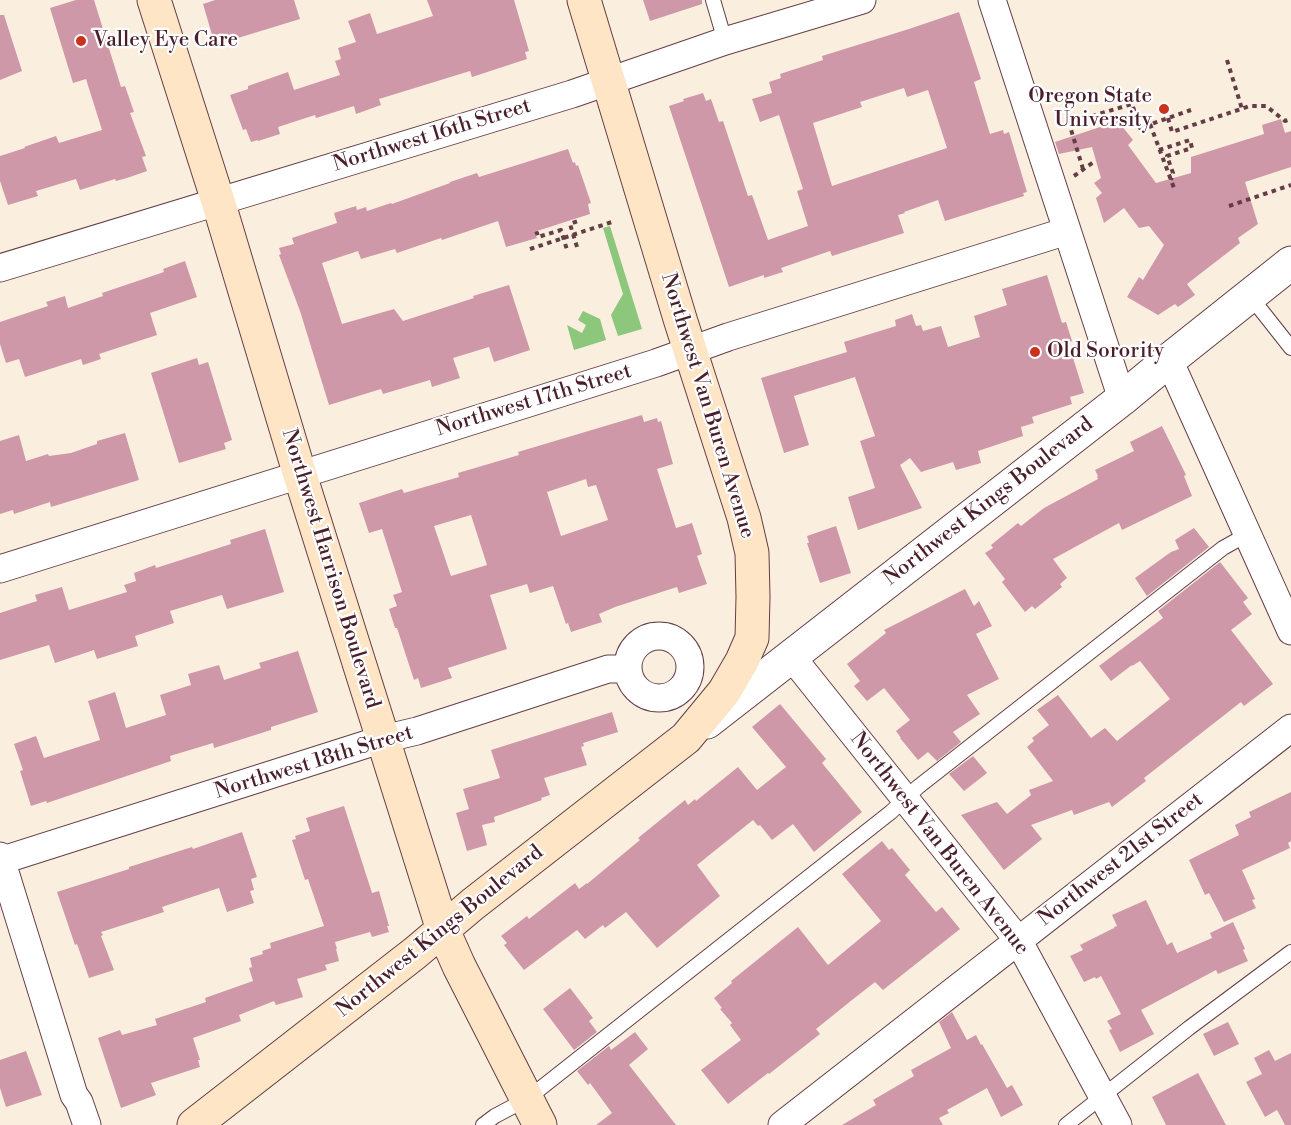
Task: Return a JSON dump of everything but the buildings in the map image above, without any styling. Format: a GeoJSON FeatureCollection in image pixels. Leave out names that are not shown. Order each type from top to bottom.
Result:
{"type":"FeatureCollection","features":[{"type":"Feature","properties":{"kind":"main road","name":"Northwest Harrison Boulevard"},"geometry":{"type":"LineString","coordinates":[[154,0],[443,930],[533,1112]]}},
{"type":"Feature","properties":{"kind":"main road","name":"Northwest Van Buren Avenue"},"geometry":{"type":"LineString","coordinates":[[584,0],[690,351],[744,518],[752,553],[752,638]]}},
{"type":"Feature","properties":{"kind":"main road","name":"Northwest Kings Boulevard"},"geometry":{"type":"LineString","coordinates":[[194,1125],[686,738],[724,692],[752,638]]}},
{"type":"Feature","properties":{"kind":"street","name":"Northwest 16th Street"},"geometry":{"type":"LineString","coordinates":[[0,268],[442,134],[725,41],[862,0]]}},
{"type":"Feature","properties":{"kind":"street"},"geometry":{"type":"LineString","coordinates":[[992,0],[1122,399]]}},
{"type":"Feature","properties":{"kind":"street","name":"Northwest 17th Street"},"geometry":{"type":"LineString","coordinates":[[0,569],[1067,231]]}},
{"type":"Feature","properties":{"kind":"street","name":"Northwest Kings Boulevard"},"geometry":{"type":"LineString","coordinates":[[686,738],[1122,399],[1291,263]]}},
{"type":"Feature","properties":{"kind":"street"},"geometry":{"type":"LineString","coordinates":[[1169,360],[1291,631]]}},
{"type":"Feature","properties":{"kind":"street","name":"Northwest Van Buren Avenue"},"geometry":{"type":"LineString","coordinates":[[752,638],[791,656],[1018,940],[1118,1125]]}},
{"type":"Feature","properties":{"kind":"street","name":"Northwest 18th Street"},"geometry":{"type":"LineString","coordinates":[[0,859],[383,739],[417,731],[608,669],[628,669]]}},
{"type":"Feature","properties":{"kind":"street","name":"Northwest 21st Street"},"geometry":{"type":"LineString","coordinates":[[782,1125],[1291,728]]}},
{"type":"Feature","properties":{"kind":"street"},"geometry":{"type":"LineString","coordinates":[[0,859],[74,1095],[79,1102],[87,1125]]}},
{"type":"Feature","properties":{"kind":"street"},"geometry":{"type":"LineString","coordinates":[[74,1095],[73,1104],[79,1125]]}},
{"type":"Feature","properties":{"kind":"lane"},"geometry":{"type":"LineString","coordinates":[[712,0],[725,41]]}},
{"type":"Feature","properties":{"kind":"lane"},"geometry":{"type":"LineString","coordinates":[[1250,296],[1291,348]]}},
{"type":"Feature","properties":{"kind":"lane"},"geometry":{"type":"LineString","coordinates":[[483,1125],[495,1116],[533,1112],[987,732],[1223,548],[1248,534]]}},
{"type":"Feature","properties":{"kind":"lane"},"geometry":{"type":"LineString","coordinates":[[1066,1125],[1189,1028],[1291,952]]}},
{"type":"Feature","properties":{"kind":"path"},"geometry":{"type":"LineString","coordinates":[[1227,60],[1242,109]]}},
{"type":"Feature","properties":{"kind":"path"},"geometry":{"type":"LineString","coordinates":[[1083,169],[1069,123],[1132,104],[1140,128],[1191,111]]}},
{"type":"Feature","properties":{"kind":"path"},"geometry":{"type":"LineString","coordinates":[[1168,118],[1172,132],[1250,106],[1266,106],[1285,121],[1291,119]]}},
{"type":"Feature","properties":{"kind":"path"},"geometry":{"type":"LineString","coordinates":[[1150,124],[1174,188]]}},
{"type":"Feature","properties":{"kind":"path"},"geometry":{"type":"LineString","coordinates":[[1159,150],[1190,140],[1192,148],[1167,156],[1173,173],[1171,180]]}},
{"type":"Feature","properties":{"kind":"path"},"geometry":{"type":"LineString","coordinates":[[1070,179],[1095,160]]}},
{"type":"Feature","properties":{"kind":"path"},"geometry":{"type":"LineString","coordinates":[[1228,206],[1291,185]]}},
{"type":"Feature","properties":{"kind":"path"},"geometry":{"type":"LineString","coordinates":[[577,247],[570,224],[578,221]]}},
{"type":"Feature","properties":{"kind":"path"},"geometry":{"type":"LineString","coordinates":[[530,249],[612,222]]}},
{"type":"Feature","properties":{"kind":"path"},"geometry":{"type":"LineString","coordinates":[[535,234],[537,233],[538,237],[561,230],[567,250]]}},
{"type":"Feature","properties":{"kind":"green space"},"geometry":{"type":"Polygon","coordinates":[[[610,226],[642,329],[618,336],[611,315],[623,294],[603,228],[610,226]]]}},
{"type":"Feature","properties":{"kind":"green space"},"geometry":{"type":"Polygon","coordinates":[[[583,311],[600,319],[606,340],[574,350],[567,325],[582,333],[586,325],[578,320],[583,311]]]}},
{"type":"Feature","properties":{"kind":"place","name":"Valley Eye Care"},"geometry":{"type":"Point","coordinates":[81,41]}},
{"type":"Feature","properties":{"kind":"place","name":"Oregon State University"},"geometry":{"type":"Point","coordinates":[1164,109]}},
{"type":"Feature","properties":{"kind":"place","name":"Old Sorority"},"geometry":{"type":"Point","coordinates":[1035,352]}}]}
